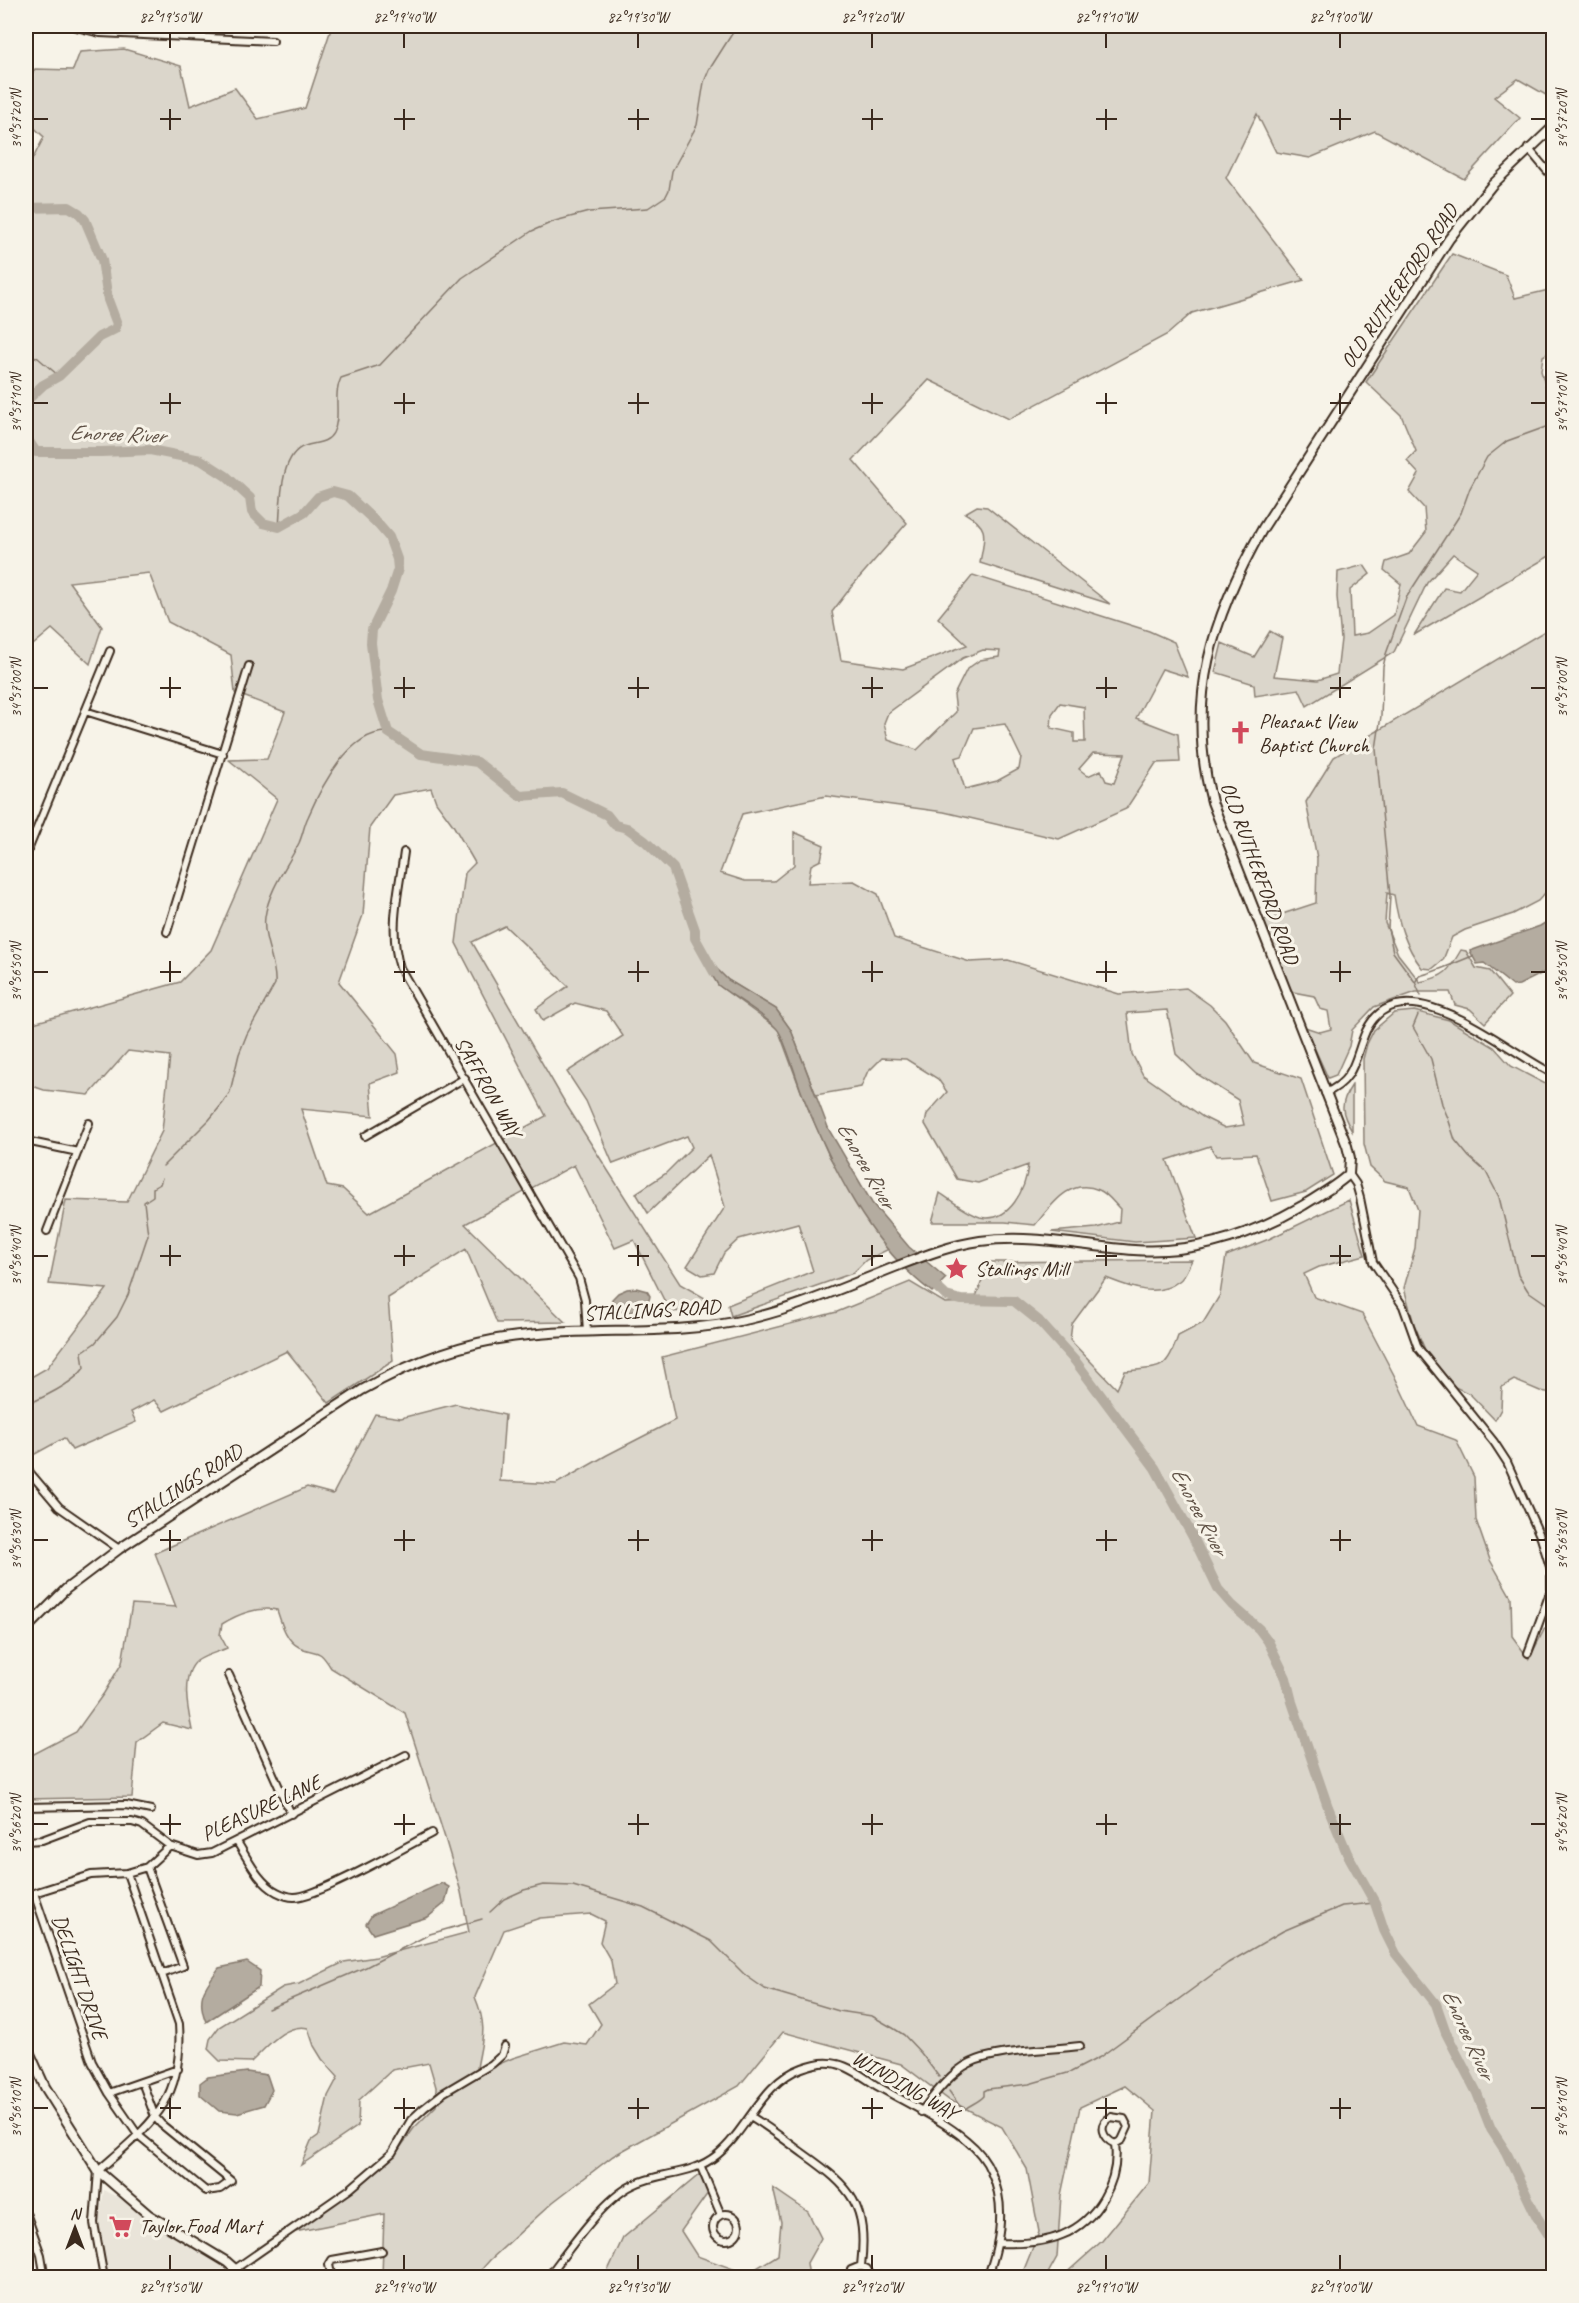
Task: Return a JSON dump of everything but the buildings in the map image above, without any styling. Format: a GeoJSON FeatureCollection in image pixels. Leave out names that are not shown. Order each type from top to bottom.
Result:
{"type":"FeatureCollection","features":[{"type":"Feature","properties":{"kind":"street"},"geometry":{"type":"LineString","coordinates":[[72,26],[100,33],[273,40]]}},
{"type":"Feature","properties":{"kind":"street","name":"OLD RUTHERFORD ROAD"},"geometry":{"type":"LineString","coordinates":[[1348,1174],[1349,1152],[1212,802],[1203,762],[1200,726],[1208,662],[1230,591],[1263,528],[1449,239],[1492,185],[1528,148],[1554,126]]}},
{"type":"Feature","properties":{"kind":"street"},"geometry":{"type":"LineString","coordinates":[[1528,148],[1554,178]]}},
{"type":"Feature","properties":{"kind":"street"},"geometry":{"type":"LineString","coordinates":[[26,855],[110,651]]}},
{"type":"Feature","properties":{"kind":"street"},"geometry":{"type":"LineString","coordinates":[[167,932],[249,666]]}},
{"type":"Feature","properties":{"kind":"street"},"geometry":{"type":"LineString","coordinates":[[85,711],[223,754]]}},
{"type":"Feature","properties":{"kind":"street","name":"SAFFRON WAY"},"geometry":{"type":"LineString","coordinates":[[404,852],[393,928],[394,950],[400,968],[579,1278],[585,1300],[587,1332]]}},
{"type":"Feature","properties":{"kind":"street"},"geometry":{"type":"LineString","coordinates":[[1325,1093],[1339,1088],[1348,1076],[1372,1021],[1389,1009],[1408,1005],[1438,1009],[1461,1018],[1554,1074]]}},
{"type":"Feature","properties":{"kind":"street"},"geometry":{"type":"LineString","coordinates":[[365,1136],[465,1078]]}},
{"type":"Feature","properties":{"kind":"street"},"geometry":{"type":"LineString","coordinates":[[48,1231],[89,1123]]}},
{"type":"Feature","properties":{"kind":"street"},"geometry":{"type":"LineString","coordinates":[[26,1141],[78,1152]]}},
{"type":"Feature","properties":{"kind":"street"},"geometry":{"type":"LineString","coordinates":[[1348,1174],[1356,1184],[1360,1198],[1373,1262],[1403,1306],[1418,1348],[1480,1423],[1500,1452],[1528,1505],[1541,1538],[1551,1570],[1551,1590],[1528,1653]]}},
{"type":"Feature","properties":{"kind":"street","name":"STALLINGS ROAD"},"geometry":{"type":"LineString","coordinates":[[26,1629],[66,1589],[119,1549],[362,1390],[438,1355],[481,1342],[527,1335],[680,1329],[725,1324],[782,1310],[934,1252],[977,1241],[1059,1240],[1136,1250],[1168,1250],[1202,1246],[1233,1238],[1284,1216],[1334,1186],[1348,1174]]}},
{"type":"Feature","properties":{"kind":"street"},"geometry":{"type":"LineString","coordinates":[[26,1468],[59,1507],[119,1549]]}},
{"type":"Feature","properties":{"kind":"street"},"geometry":{"type":"LineString","coordinates":[[230,1675],[291,1814]]}},
{"type":"Feature","properties":{"kind":"street","name":"PLEASURE LANE"},"geometry":{"type":"LineString","coordinates":[[26,1841],[42,1840],[90,1822],[111,1820],[142,1825],[170,1846],[198,1855],[212,1853],[406,1755]]}},
{"type":"Feature","properties":{"kind":"street"},"geometry":{"type":"LineString","coordinates":[[26,1807],[126,1804],[151,1810]]}},
{"type":"Feature","properties":{"kind":"street"},"geometry":{"type":"LineString","coordinates":[[237,1842],[260,1877],[271,1888],[279,1893],[295,1897],[321,1890],[432,1833]]}},
{"type":"Feature","properties":{"kind":"street","name":"DELIGHT DRIVE"},"geometry":{"type":"LineString","coordinates":[[155,2117],[231,2181],[220,2189],[206,2191],[138,2135],[109,2093],[92,2061],[34,1893],[91,1875],[127,1873],[147,1867],[170,1846]]}},
{"type":"Feature","properties":{"kind":"street"},"geometry":{"type":"LineString","coordinates":[[147,1867],[183,1966],[162,1974]]}},
{"type":"Feature","properties":{"kind":"street"},"geometry":{"type":"LineString","coordinates":[[104,2277],[94,2223],[98,2171],[155,2117],[172,2090],[181,2048],[179,2024],[127,1873]]}},
{"type":"Feature","properties":{"kind":"street"},"geometry":{"type":"LineString","coordinates":[[26,2045],[28,2057],[98,2171],[150,2215],[245,2277]]}},
{"type":"Feature","properties":{"kind":"street"},"geometry":{"type":"LineString","coordinates":[[235,2269],[350,2189],[392,2153],[411,2120],[424,2108],[443,2093],[492,2064],[502,2055],[505,2046]]}},
{"type":"Feature","properties":{"kind":"street"},"geometry":{"type":"LineString","coordinates":[[921,2112],[958,2071],[974,2061],[999,2055],[1080,2046]]}},
{"type":"Feature","properties":{"kind":"street","name":"WINDING WAY"},"geometry":{"type":"LineString","coordinates":[[547,2277],[598,2215],[621,2192],[641,2182],[701,2167],[728,2145],[771,2089],[785,2076],[803,2067],[826,2063],[846,2067],[964,2139],[979,2152],[995,2181],[999,2199],[998,2242],[987,2277]]}},
{"type":"Feature","properties":{"kind":"street"},"geometry":{"type":"LineString","coordinates":[[109,2093],[178,2069]]}},
{"type":"Feature","properties":{"kind":"street"},"geometry":{"type":"LineString","coordinates":[[142,2082],[155,2117]]}},
{"type":"Feature","properties":{"kind":"street"},"geometry":{"type":"LineString","coordinates":[[750,2116],[817,2163],[847,2189],[856,2205],[861,2221],[861,2266]]}},
{"type":"Feature","properties":{"kind":"street"},"geometry":{"type":"LineString","coordinates":[[1117,2116],[1124,2119],[1128,2127],[1122,2140],[1115,2144],[1105,2138],[1102,2126],[1107,2119],[1117,2116]]}},
{"type":"Feature","properties":{"kind":"street"},"geometry":{"type":"LineString","coordinates":[[998,2242],[1047,2240],[1065,2234],[1080,2224],[1098,2206],[1108,2189],[1116,2156],[1115,2144]]}},
{"type":"Feature","properties":{"kind":"street"},"geometry":{"type":"LineString","coordinates":[[701,2167],[721,2215]]}},
{"type":"Feature","properties":{"kind":"street"},"geometry":{"type":"LineString","coordinates":[[26,2212],[41,2255],[45,2277]]}},
{"type":"Feature","properties":{"kind":"street"},"geometry":{"type":"LineString","coordinates":[[721,2215],[734,2216],[739,2224],[738,2232],[732,2239],[723,2239],[716,2234],[714,2226],[721,2215]]}},
{"type":"Feature","properties":{"kind":"street"},"geometry":{"type":"LineString","coordinates":[[332,2277],[330,2265],[332,2260],[382,2251]]}},
{"type":"Feature","properties":{"kind":"street"},"geometry":{"type":"LineString","coordinates":[[847,2277],[851,2270],[861,2266],[867,2269],[872,2277]]}},
{"type":"Feature","properties":{"kind":"shaded area"},"geometry":{"type":"Polygon","coordinates":[[[332,26],[1553,26],[1553,97],[1551,98],[1518,79],[1494,97],[1520,118],[1464,179],[1375,131],[1310,158],[1276,152],[1257,114],[1226,178],[1304,280],[1192,313],[1168,334],[1009,419],[929,380],[853,460],[907,523],[832,612],[841,660],[903,669],[967,645],[938,618],[973,575],[1149,631],[1174,642],[1188,677],[1162,669],[1136,718],[1178,734],[1180,762],[1156,763],[1126,809],[1059,839],[944,812],[826,796],[742,814],[720,873],[745,881],[774,881],[794,865],[794,832],[824,845],[821,860],[811,865],[808,883],[854,881],[878,894],[894,938],[970,962],[1008,960],[1119,994],[1186,988],[1210,1005],[1225,1020],[1254,1063],[1301,1079],[1333,1175],[1306,1192],[1272,1201],[1256,1154],[1216,1156],[1210,1146],[1167,1160],[1196,1238],[1135,1242],[1051,1232],[1096,1228],[1119,1222],[1120,1209],[1105,1193],[1088,1187],[1079,1187],[1062,1195],[1035,1225],[1005,1222],[932,1222],[940,1193],[980,1217],[991,1218],[1000,1215],[1008,1210],[1020,1193],[1028,1165],[978,1183],[957,1179],[925,1124],[927,1114],[947,1092],[938,1079],[906,1059],[882,1058],[867,1073],[861,1087],[816,1095],[791,1030],[776,1009],[728,980],[709,962],[718,985],[778,1029],[802,1094],[829,1156],[889,1249],[866,1260],[853,1273],[731,1316],[728,1305],[813,1271],[798,1223],[739,1239],[724,1253],[714,1273],[702,1275],[687,1266],[725,1207],[709,1155],[648,1213],[636,1193],[665,1174],[692,1147],[687,1136],[613,1164],[586,1101],[567,1072],[623,1036],[606,1011],[575,1003],[543,1021],[536,1009],[568,986],[505,926],[472,942],[567,1106],[680,1284],[710,1301],[711,1309],[670,1312],[634,1240],[615,1248],[574,1165],[465,1224],[565,1322],[497,1323],[466,1249],[388,1298],[393,1361],[329,1403],[287,1351],[164,1411],[154,1400],[131,1412],[136,1422],[72,1450],[64,1438],[26,1459],[26,1380],[47,1368],[107,1289],[49,1284],[66,1200],[127,1202],[162,1131],[170,1056],[128,1051],[89,1095],[44,1090],[26,1084],[26,1025],[180,982],[211,950],[277,799],[229,760],[267,759],[285,712],[235,693],[231,655],[168,622],[149,573],[69,582],[102,627],[90,664],[52,629],[27,650],[26,662],[26,167],[30,164],[44,137],[26,120],[26,85],[35,69],[73,70],[80,52],[124,49],[181,66],[190,106],[235,88],[258,119],[305,108],[332,26]],[[983,650],[963,658],[888,713],[884,723],[888,740],[917,750],[956,712],[954,695],[967,669],[980,660],[999,657],[1000,651],[983,650]],[[1060,703],[1052,714],[1051,728],[1074,733],[1074,742],[1085,742],[1084,707],[1060,703]],[[1005,724],[974,728],[962,756],[955,758],[965,789],[997,781],[1019,769],[1021,757],[1005,724]],[[1093,753],[1079,769],[1088,776],[1101,770],[1106,781],[1114,783],[1125,754],[1093,753]],[[431,788],[393,795],[370,827],[363,915],[339,982],[397,1054],[400,1072],[370,1083],[373,1116],[301,1109],[327,1186],[343,1189],[369,1213],[546,1116],[456,943],[465,873],[475,863],[453,825],[436,802],[431,788]],[[1167,1010],[1127,1013],[1132,1054],[1143,1075],[1203,1117],[1225,1128],[1244,1125],[1238,1100],[1197,1074],[1176,1054],[1167,1010]]]}},
{"type":"Feature","properties":{"kind":"shaded area"},"geometry":{"type":"Polygon","coordinates":[[[1452,254],[1506,275],[1515,298],[1553,289],[1553,350],[1543,356],[1541,371],[1547,391],[1553,392],[1553,554],[1414,635],[1444,588],[1460,591],[1477,570],[1453,554],[1427,583],[1394,652],[1307,706],[1299,689],[1255,696],[1254,684],[1215,672],[1222,643],[1254,657],[1270,631],[1282,638],[1274,676],[1318,680],[1337,674],[1341,639],[1337,597],[1338,572],[1364,565],[1370,574],[1350,590],[1352,636],[1368,633],[1394,615],[1401,584],[1384,570],[1386,562],[1409,554],[1426,532],[1424,508],[1409,492],[1419,474],[1407,461],[1416,451],[1401,415],[1366,382],[1452,254]]]}},
{"type":"Feature","properties":{"kind":"shaded area"},"geometry":{"type":"Polygon","coordinates":[[[977,506],[987,507],[1110,604],[980,563],[984,534],[979,523],[965,513],[977,506]]]}},
{"type":"Feature","properties":{"kind":"shaded area"},"geometry":{"type":"Polygon","coordinates":[[[1553,626],[1554,720],[1551,724],[1554,729],[1553,884],[1538,901],[1513,914],[1465,930],[1452,937],[1443,960],[1432,969],[1422,968],[1411,951],[1400,924],[1394,895],[1387,893],[1385,923],[1398,954],[1420,982],[1435,978],[1445,972],[1461,950],[1466,951],[1476,968],[1490,971],[1510,996],[1485,1023],[1470,1009],[1455,1005],[1450,992],[1416,992],[1374,1007],[1352,1030],[1349,1046],[1336,1075],[1328,1078],[1305,1027],[1320,1032],[1331,1029],[1328,1011],[1320,1009],[1314,996],[1293,992],[1284,981],[1261,921],[1316,903],[1317,858],[1306,802],[1334,757],[1553,626]]]}},
{"type":"Feature","properties":{"kind":"shaded area"},"geometry":{"type":"Polygon","coordinates":[[[1553,918],[1553,968],[1519,985],[1513,986],[1484,963],[1477,964],[1470,951],[1540,926],[1553,918]]]}},
{"type":"Feature","properties":{"kind":"shaded area"},"geometry":{"type":"Polygon","coordinates":[[[709,961],[728,980],[776,1009],[791,1030],[829,1130],[872,1203],[909,1247],[946,1278],[932,1292],[889,1252],[855,1203],[814,1123],[777,1029],[764,1017],[718,985],[713,977],[709,961]]]}},
{"type":"Feature","properties":{"kind":"shaded area"},"geometry":{"type":"Polygon","coordinates":[[[1414,1011],[1449,1020],[1494,1047],[1511,1066],[1553,1088],[1553,1393],[1540,1391],[1514,1380],[1502,1387],[1501,1409],[1495,1420],[1470,1394],[1455,1387],[1426,1352],[1414,1324],[1404,1288],[1415,1248],[1418,1210],[1409,1187],[1385,1181],[1370,1167],[1364,1144],[1363,1059],[1367,1044],[1374,1030],[1394,1013],[1414,1011]]]}},
{"type":"Feature","properties":{"kind":"shaded area"},"geometry":{"type":"Polygon","coordinates":[[[1352,1085],[1352,1131],[1344,1114],[1343,1103],[1352,1085]]]}},
{"type":"Feature","properties":{"kind":"shaded area"},"geometry":{"type":"Polygon","coordinates":[[[1349,1200],[1365,1255],[1319,1267],[1304,1274],[1314,1297],[1362,1314],[1418,1426],[1456,1440],[1474,1477],[1476,1520],[1490,1560],[1511,1597],[1512,1636],[1529,1659],[1545,1628],[1553,1636],[1553,2277],[1063,2276],[1102,2241],[1149,2183],[1155,2111],[1125,2086],[1080,2107],[1061,2195],[1057,2257],[1046,2277],[1021,2277],[1039,2232],[1027,2169],[1002,2127],[949,2100],[901,2064],[783,2032],[739,2086],[613,2156],[553,2202],[490,2260],[475,2277],[382,2277],[384,2214],[295,2232],[395,2155],[414,2128],[436,2106],[436,2087],[429,2063],[392,2070],[359,2100],[358,2126],[301,2165],[311,2141],[319,2135],[328,2096],[338,2077],[314,2046],[308,2028],[300,2027],[284,2032],[251,2062],[220,2061],[208,2049],[210,2039],[219,2027],[283,1987],[299,1984],[344,1962],[376,1957],[469,1932],[461,1892],[405,1713],[331,1668],[323,1656],[294,1644],[285,1631],[277,1610],[263,1609],[249,1612],[222,1624],[220,1635],[227,1648],[197,1661],[188,1675],[187,1694],[192,1730],[163,1723],[137,1742],[132,1797],[26,1799],[28,1757],[76,1732],[122,1663],[132,1604],[176,1607],[155,1553],[307,1487],[333,1494],[375,1414],[401,1418],[456,1404],[505,1415],[500,1481],[556,1484],[675,1420],[662,1357],[837,1312],[910,1282],[945,1303],[974,1302],[989,1262],[1192,1260],[1181,1279],[1161,1289],[1142,1290],[1106,1278],[1072,1324],[1070,1340],[1117,1389],[1125,1371],[1160,1366],[1170,1357],[1178,1336],[1203,1323],[1220,1295],[1226,1256],[1269,1239],[1349,1200]],[[591,1914],[540,1918],[504,1930],[475,1997],[483,2027],[476,2074],[513,2058],[564,2042],[587,2045],[601,2024],[589,2004],[615,1984],[611,1961],[600,1942],[605,1921],[591,1914]]]}},
{"type":"Feature","properties":{"kind":"shaded area"},"geometry":{"type":"Polygon","coordinates":[[[636,1288],[647,1291],[650,1296],[645,1306],[628,1312],[611,1306],[612,1299],[618,1293],[636,1288]]]}},
{"type":"Feature","properties":{"kind":"shaded area"},"geometry":{"type":"Polygon","coordinates":[[[1553,1525],[1553,1553],[1542,1529],[1553,1525]]]}},
{"type":"Feature","properties":{"kind":"shaded area"},"geometry":{"type":"Polygon","coordinates":[[[442,1883],[449,1887],[445,1903],[428,1917],[373,1934],[366,1924],[372,1915],[442,1883]]]}},
{"type":"Feature","properties":{"kind":"shaded area"},"geometry":{"type":"Polygon","coordinates":[[[247,1962],[260,1971],[259,1987],[206,2022],[202,1999],[209,1981],[219,1968],[247,1962]]]}},
{"type":"Feature","properties":{"kind":"shaded area"},"geometry":{"type":"Polygon","coordinates":[[[247,2072],[267,2075],[272,2090],[264,2105],[237,2113],[219,2111],[200,2095],[200,2083],[208,2077],[247,2072]]]}},
{"type":"Feature","properties":{"kind":"shaded area"},"geometry":{"type":"Polygon","coordinates":[[[700,2174],[708,2193],[681,2231],[697,2256],[747,2274],[778,2255],[781,2222],[773,2188],[808,2212],[821,2238],[807,2263],[809,2277],[605,2277],[623,2238],[700,2174]]]}},
{"type":"Feature","properties":{"kind":"shaded area"},"geometry":{"type":"Polygon","coordinates":[[[104,2190],[201,2240],[241,2265],[243,2277],[107,2277],[98,2225],[104,2190]]]}},
{"type":"Feature","properties":{"kind":"waterway"},"geometry":{"type":"LineString","coordinates":[[279,527],[283,481],[290,459],[296,451],[324,441],[333,433],[337,420],[337,391],[341,378],[380,365],[462,278],[532,231],[555,221],[589,212],[648,208],[666,196],[672,171],[697,125],[704,82],[709,70],[737,26]]}},
{"type":"Feature","properties":{"kind":"waterway","name":"Enoree River"},"geometry":{"type":"LineString","coordinates":[[26,208],[69,207],[85,220],[102,260],[108,300],[117,324],[115,329],[99,337],[59,376],[43,385],[26,401]]}},
{"type":"Feature","properties":{"kind":"waterway"},"geometry":{"type":"LineString","coordinates":[[26,353],[38,358],[59,376]]}},
{"type":"Feature","properties":{"kind":"waterway"},"geometry":{"type":"LineString","coordinates":[[1421,996],[1415,982],[1393,952],[1388,928],[1390,896],[1376,749],[1386,654],[1406,598],[1461,513],[1470,488],[1487,457],[1507,441],[1554,424]]}},
{"type":"Feature","properties":{"kind":"waterway","name":"Enoree River"},"geometry":{"type":"LineString","coordinates":[[26,437],[36,452],[150,450],[201,460],[226,476],[250,498],[252,512],[263,523],[279,527],[304,513],[318,497],[333,492],[348,496],[389,537],[397,559],[398,569],[391,591],[372,630],[371,643],[378,700],[388,732],[421,754],[477,762],[520,796],[562,793],[607,815],[615,825],[627,828],[645,841],[673,868],[695,930],[695,938],[714,972]]}},
{"type":"Feature","properties":{"kind":"waterway"},"geometry":{"type":"LineString","coordinates":[[163,1166],[209,1120],[230,1092],[239,1054],[247,1034],[275,984],[274,967],[265,926],[270,897],[299,843],[321,791],[329,776],[349,750],[361,740],[374,734],[388,732]]}},
{"type":"Feature","properties":{"kind":"waterway"},"geometry":{"type":"LineString","coordinates":[[1416,981],[1419,976],[1473,956]]}},
{"type":"Feature","properties":{"kind":"waterway"},"geometry":{"type":"LineString","coordinates":[[1418,1015],[1413,1027],[1431,1059],[1442,1104],[1455,1140],[1486,1172],[1499,1197],[1518,1275],[1528,1291],[1554,1309]]}},
{"type":"Feature","properties":{"kind":"waterway"},"geometry":{"type":"LineString","coordinates":[[26,1405],[57,1390],[79,1374],[84,1368],[82,1352],[95,1343],[117,1317],[128,1295],[148,1235],[144,1202],[153,1196],[153,1188],[160,1184],[162,1178]]}},
{"type":"Feature","properties":{"kind":"waterway","name":"Enoree River"},"geometry":{"type":"LineString","coordinates":[[927,1278],[946,1296],[961,1300],[1014,1301],[1039,1321],[1076,1362],[1155,1468],[1193,1537],[1218,1589],[1259,1629],[1268,1641],[1286,1678],[1328,1807],[1347,1853],[1375,1903],[1384,1930],[1396,1954],[1436,2004],[1446,2033],[1477,2093],[1491,2129],[1506,2152],[1537,2217],[1554,2243]]}},
{"type":"Feature","properties":{"kind":"waterway"},"geometry":{"type":"LineString","coordinates":[[490,1912],[504,1899],[543,1885],[573,1886],[643,1907],[711,1941],[745,1975],[765,1989],[839,2011],[872,2016],[893,2028],[904,2035],[921,2053],[939,2077]]}},
{"type":"Feature","properties":{"kind":"waterway"},"geometry":{"type":"LineString","coordinates":[[949,2091],[961,2108],[965,2109],[982,2098],[984,2091],[988,2089],[1029,2084],[1071,2072],[1100,2057],[1228,1963],[1283,1931],[1342,1906],[1375,1903]]}},
{"type":"Feature","properties":{"kind":"waterway"},"geometry":{"type":"LineString","coordinates":[[268,2009],[366,1967],[430,1934],[482,1919]]}},
{"type":"Feature","properties":{"kind":"place","name":"Pleasant View Baptist Church"},"geometry":{"type":"Point","coordinates":[1241,733]}},
{"type":"Feature","properties":{"kind":"place","name":"Stallings Mill"},"geometry":{"type":"Point","coordinates":[957,1269]}},
{"type":"Feature","properties":{"kind":"place","name":"Taylor Food Mart"},"geometry":{"type":"Point","coordinates":[121,2226]}}]}
